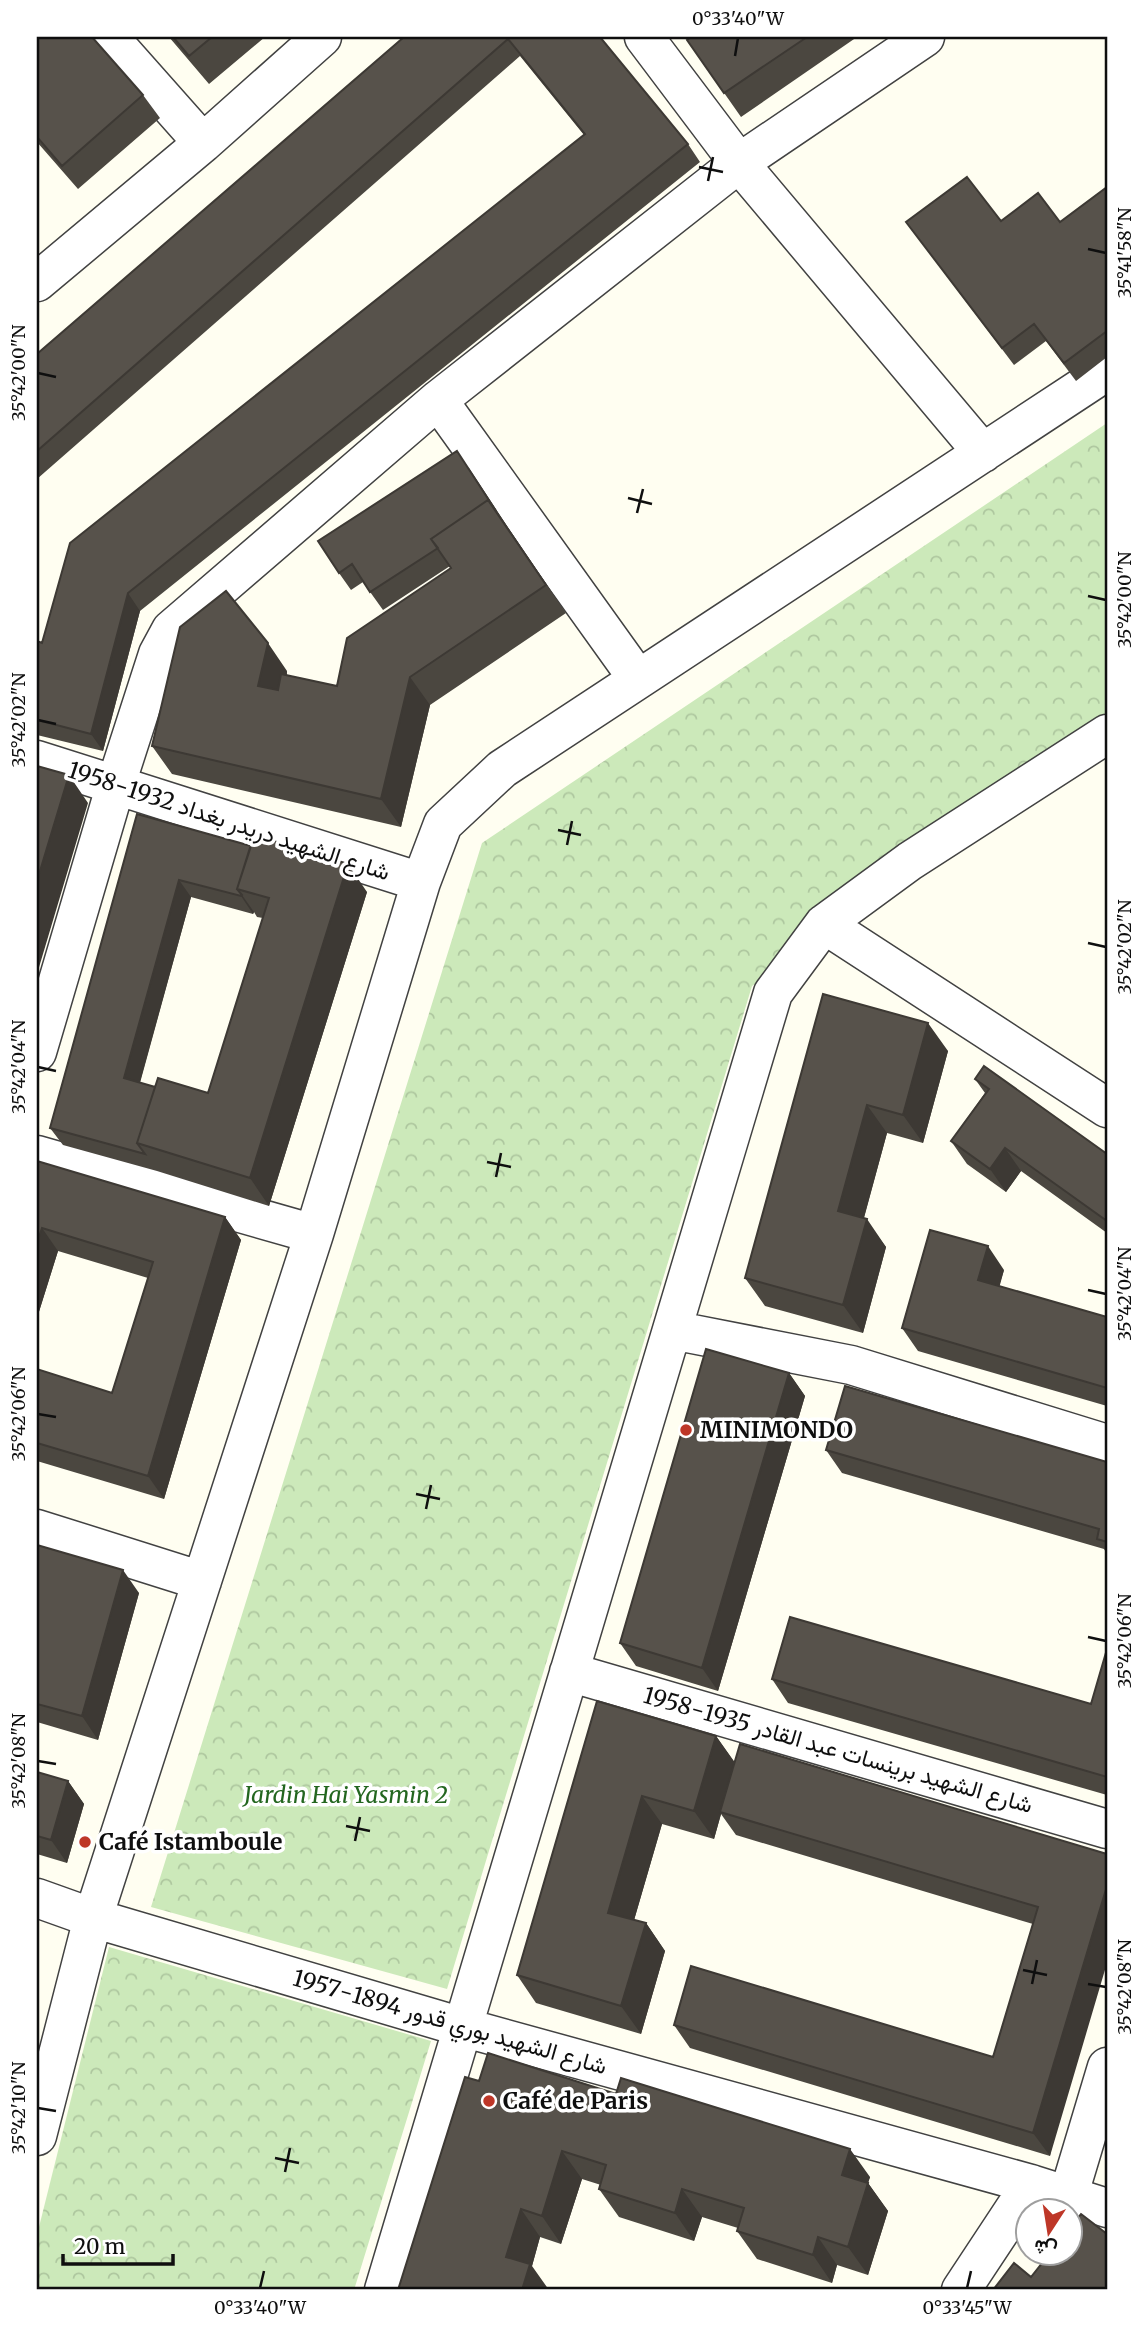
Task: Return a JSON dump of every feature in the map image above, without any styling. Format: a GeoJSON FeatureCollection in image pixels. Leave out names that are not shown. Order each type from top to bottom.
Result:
{"type":"FeatureCollection","features":[{"type":"Feature","properties":{"kind":"street"},"geometry":{"type":"LineString","coordinates":[[109,37],[203,143]]}},
{"type":"Feature","properties":{"kind":"street"},"geometry":{"type":"LineString","coordinates":[[37,282],[203,143],[322,37]]}},
{"type":"Feature","properties":{"kind":"street"},"geometry":{"type":"LineString","coordinates":[[644,37],[739,163],[983,453]]}},
{"type":"Feature","properties":{"kind":"street"},"geometry":{"type":"LineString","coordinates":[[37,1052],[116,784],[158,654],[171,630],[438,400],[739,163],[925,37]]}},
{"type":"Feature","properties":{"kind":"street"},"geometry":{"type":"LineString","coordinates":[[37,2136],[93,1918],[314,1234],[421,881],[443,824],[502,769],[1107,371]]}},
{"type":"Feature","properties":{"kind":"street"},"geometry":{"type":"LineString","coordinates":[[438,400],[638,679]]}},
{"type":"Feature","properties":{"kind":"street"},"geometry":{"type":"LineString","coordinates":[[384,2290],[773,993],[824,924],[910,861],[1107,734]]}},
{"type":"Feature","properties":{"kind":"street","name":"شارع الشهيد دريدر بغداد 1932-1958"},"geometry":{"type":"LineString","coordinates":[[37,760],[421,881]]}},
{"type":"Feature","properties":{"kind":"street"},"geometry":{"type":"LineString","coordinates":[[824,924],[1107,1108]]}},
{"type":"Feature","properties":{"kind":"street"},"geometry":{"type":"LineString","coordinates":[[37,1155],[314,1234]]}},
{"type":"Feature","properties":{"kind":"street"},"geometry":{"type":"LineString","coordinates":[[672,1330],[851,1365],[1107,1444]]}},
{"type":"Feature","properties":{"kind":"street"},"geometry":{"type":"LineString","coordinates":[[37,1529],[202,1581]]}},
{"type":"Feature","properties":{"kind":"street","name":"شارع الشهيد برينسات عبد القادر 1935-1958"},"geometry":{"type":"LineString","coordinates":[[569,1672],[1107,1829]]}},
{"type":"Feature","properties":{"kind":"street","name":"شارع الشهيد بوري قدور 1894-1957"},"geometry":{"type":"LineString","coordinates":[[37,1898],[93,1918],[462,2027],[1031,2184],[1107,2208]]}},
{"type":"Feature","properties":{"kind":"street"},"geometry":{"type":"LineString","coordinates":[[1068,2197],[1107,2067]]}},
{"type":"Feature","properties":{"kind":"street"},"geometry":{"type":"LineString","coordinates":[[961,2290],[1031,2184]]}},
{"type":"Feature","properties":{"kind":"green space","name":"Jardin Hai Yasmin 2"},"geometry":{"type":"Polygon","coordinates":[[[1107,423],[1107,753],[752,986],[447,1989],[151,1907],[482,843],[1107,423]]]}},
{"type":"Feature","properties":{"kind":"green space"},"geometry":{"type":"Polygon","coordinates":[[[109,1947],[431,2041],[354,2290],[37,2290],[37,2235],[109,1947]]]}},
{"type":"Feature","properties":{"kind":"building"},"geometry":{"type":"Polygon","coordinates":[[[37,37],[92,37],[143,95],[62,166],[37,137],[37,37]]]}},
{"type":"Feature","properties":{"kind":"building"},"geometry":{"type":"Polygon","coordinates":[[[173,37],[212,37],[189,56],[173,37]]]}},
{"type":"Feature","properties":{"kind":"building"},"geometry":{"type":"Polygon","coordinates":[[[404,37],[600,37],[688,144],[128,593],[91,734],[37,720],[37,641],[42,643],[70,543],[585,134],[508,39],[37,451],[37,354],[404,37]]]}},
{"type":"Feature","properties":{"kind":"building"},"geometry":{"type":"Polygon","coordinates":[[[691,37],[807,37],[724,93],[687,40],[691,37]]]}},
{"type":"Feature","properties":{"kind":"building"},"geometry":{"type":"Polygon","coordinates":[[[967,177],[1001,221],[1038,193],[1060,222],[1107,187],[1107,331],[1064,363],[1034,324],[1002,348],[906,222],[967,177]]]}},
{"type":"Feature","properties":{"kind":"building"},"geometry":{"type":"Polygon","coordinates":[[[457,451],[496,511],[488,500],[431,539],[438,548],[370,592],[352,564],[339,573],[318,541],[457,451]]]}},
{"type":"Feature","properties":{"kind":"building"},"geometry":{"type":"Polygon","coordinates":[[[488,500],[546,585],[410,677],[381,799],[152,746],[180,627],[226,591],[268,643],[258,686],[278,690],[281,674],[337,686],[347,638],[451,568],[431,539],[488,500]]]}},
{"type":"Feature","properties":{"kind":"building"},"geometry":{"type":"Polygon","coordinates":[[[37,766],[69,775],[37,881],[37,766]]]}},
{"type":"Feature","properties":{"kind":"building"},"geometry":{"type":"Polygon","coordinates":[[[137,814],[251,846],[237,889],[241,896],[179,880],[124,1078],[155,1087],[137,1143],[145,1154],[50,1128],[137,814]]]}},
{"type":"Feature","properties":{"kind":"building"},"geometry":{"type":"Polygon","coordinates":[[[254,835],[348,864],[250,1178],[137,1143],[158,1078],[208,1093],[269,898],[237,889],[254,835]]]}},
{"type":"Feature","properties":{"kind":"building"},"geometry":{"type":"Polygon","coordinates":[[[823,994],[928,1023],[903,1115],[867,1105],[838,1211],[867,1219],[843,1305],[745,1278],[823,994]]]}},
{"type":"Feature","properties":{"kind":"building"},"geometry":{"type":"Polygon","coordinates":[[[984,1066],[1107,1154],[1107,1221],[1005,1148],[990,1169],[951,1141],[989,1089],[975,1079],[984,1066]]]}},
{"type":"Feature","properties":{"kind":"building"},"geometry":{"type":"Polygon","coordinates":[[[37,1161],[225,1217],[148,1476],[37,1443],[37,1369],[112,1393],[153,1262],[42,1228],[37,1243],[37,1161]]]}},
{"type":"Feature","properties":{"kind":"building"},"geometry":{"type":"Polygon","coordinates":[[[930,1230],[988,1246],[978,1280],[1107,1317],[1107,1388],[902,1328],[930,1230]]]}},
{"type":"Feature","properties":{"kind":"building"},"geometry":{"type":"Polygon","coordinates":[[[706,1349],[789,1373],[702,1668],[620,1643],[706,1349]]]}},
{"type":"Feature","properties":{"kind":"building"},"geometry":{"type":"Polygon","coordinates":[[[845,1386],[1107,1462],[1107,1542],[1097,1539],[1099,1529],[826,1450],[845,1386]]]}},
{"type":"Feature","properties":{"kind":"building"},"geometry":{"type":"Polygon","coordinates":[[[37,1545],[123,1570],[82,1716],[37,1704],[37,1545]]]}},
{"type":"Feature","properties":{"kind":"building"},"geometry":{"type":"Polygon","coordinates":[[[790,1617],[1091,1704],[1107,1649],[1107,1777],[772,1679],[790,1617]]]}},
{"type":"Feature","properties":{"kind":"building"},"geometry":{"type":"Polygon","coordinates":[[[597,1701],[716,1736],[694,1811],[642,1796],[608,1913],[646,1923],[621,2006],[517,1975],[597,1701]]]}},
{"type":"Feature","properties":{"kind":"building"},"geometry":{"type":"Polygon","coordinates":[[[740,1744],[1107,1854],[1107,1886],[1033,2133],[674,2025],[691,1966],[993,2057],[1038,1907],[720,1812],[740,1744]]]}},
{"type":"Feature","properties":{"kind":"building"},"geometry":{"type":"Polygon","coordinates":[[[37,1772],[68,1781],[51,1840],[37,1836],[37,1772]]]}},
{"type":"Feature","properties":{"kind":"building"},"geometry":{"type":"Polygon","coordinates":[[[488,2053],[616,2094],[621,2078],[850,2149],[842,2175],[868,2183],[848,2247],[818,2237],[813,2255],[737,2231],[744,2208],[682,2189],[675,2213],[599,2189],[606,2165],[562,2151],[542,2216],[521,2209],[506,2257],[530,2264],[522,2290],[398,2290],[465,2077],[479,2081],[488,2053]]]}},
{"type":"Feature","properties":{"kind":"building"},"geometry":{"type":"Polygon","coordinates":[[[1084,2216],[1107,2234],[1107,2290],[993,2290],[1014,2263],[1014,2268],[1020,2268],[1031,2277],[1038,2268],[1084,2268],[1084,2216]]]}},
{"type":"Feature","properties":{"kind":"place","name":"MINIMONDO"},"geometry":{"type":"Point","coordinates":[686,1430]}},
{"type":"Feature","properties":{"kind":"place","name":"Café Istamboule"},"geometry":{"type":"Point","coordinates":[85,1842]}},
{"type":"Feature","properties":{"kind":"place","name":"Café de Paris"},"geometry":{"type":"Point","coordinates":[489,2101]}}]}
